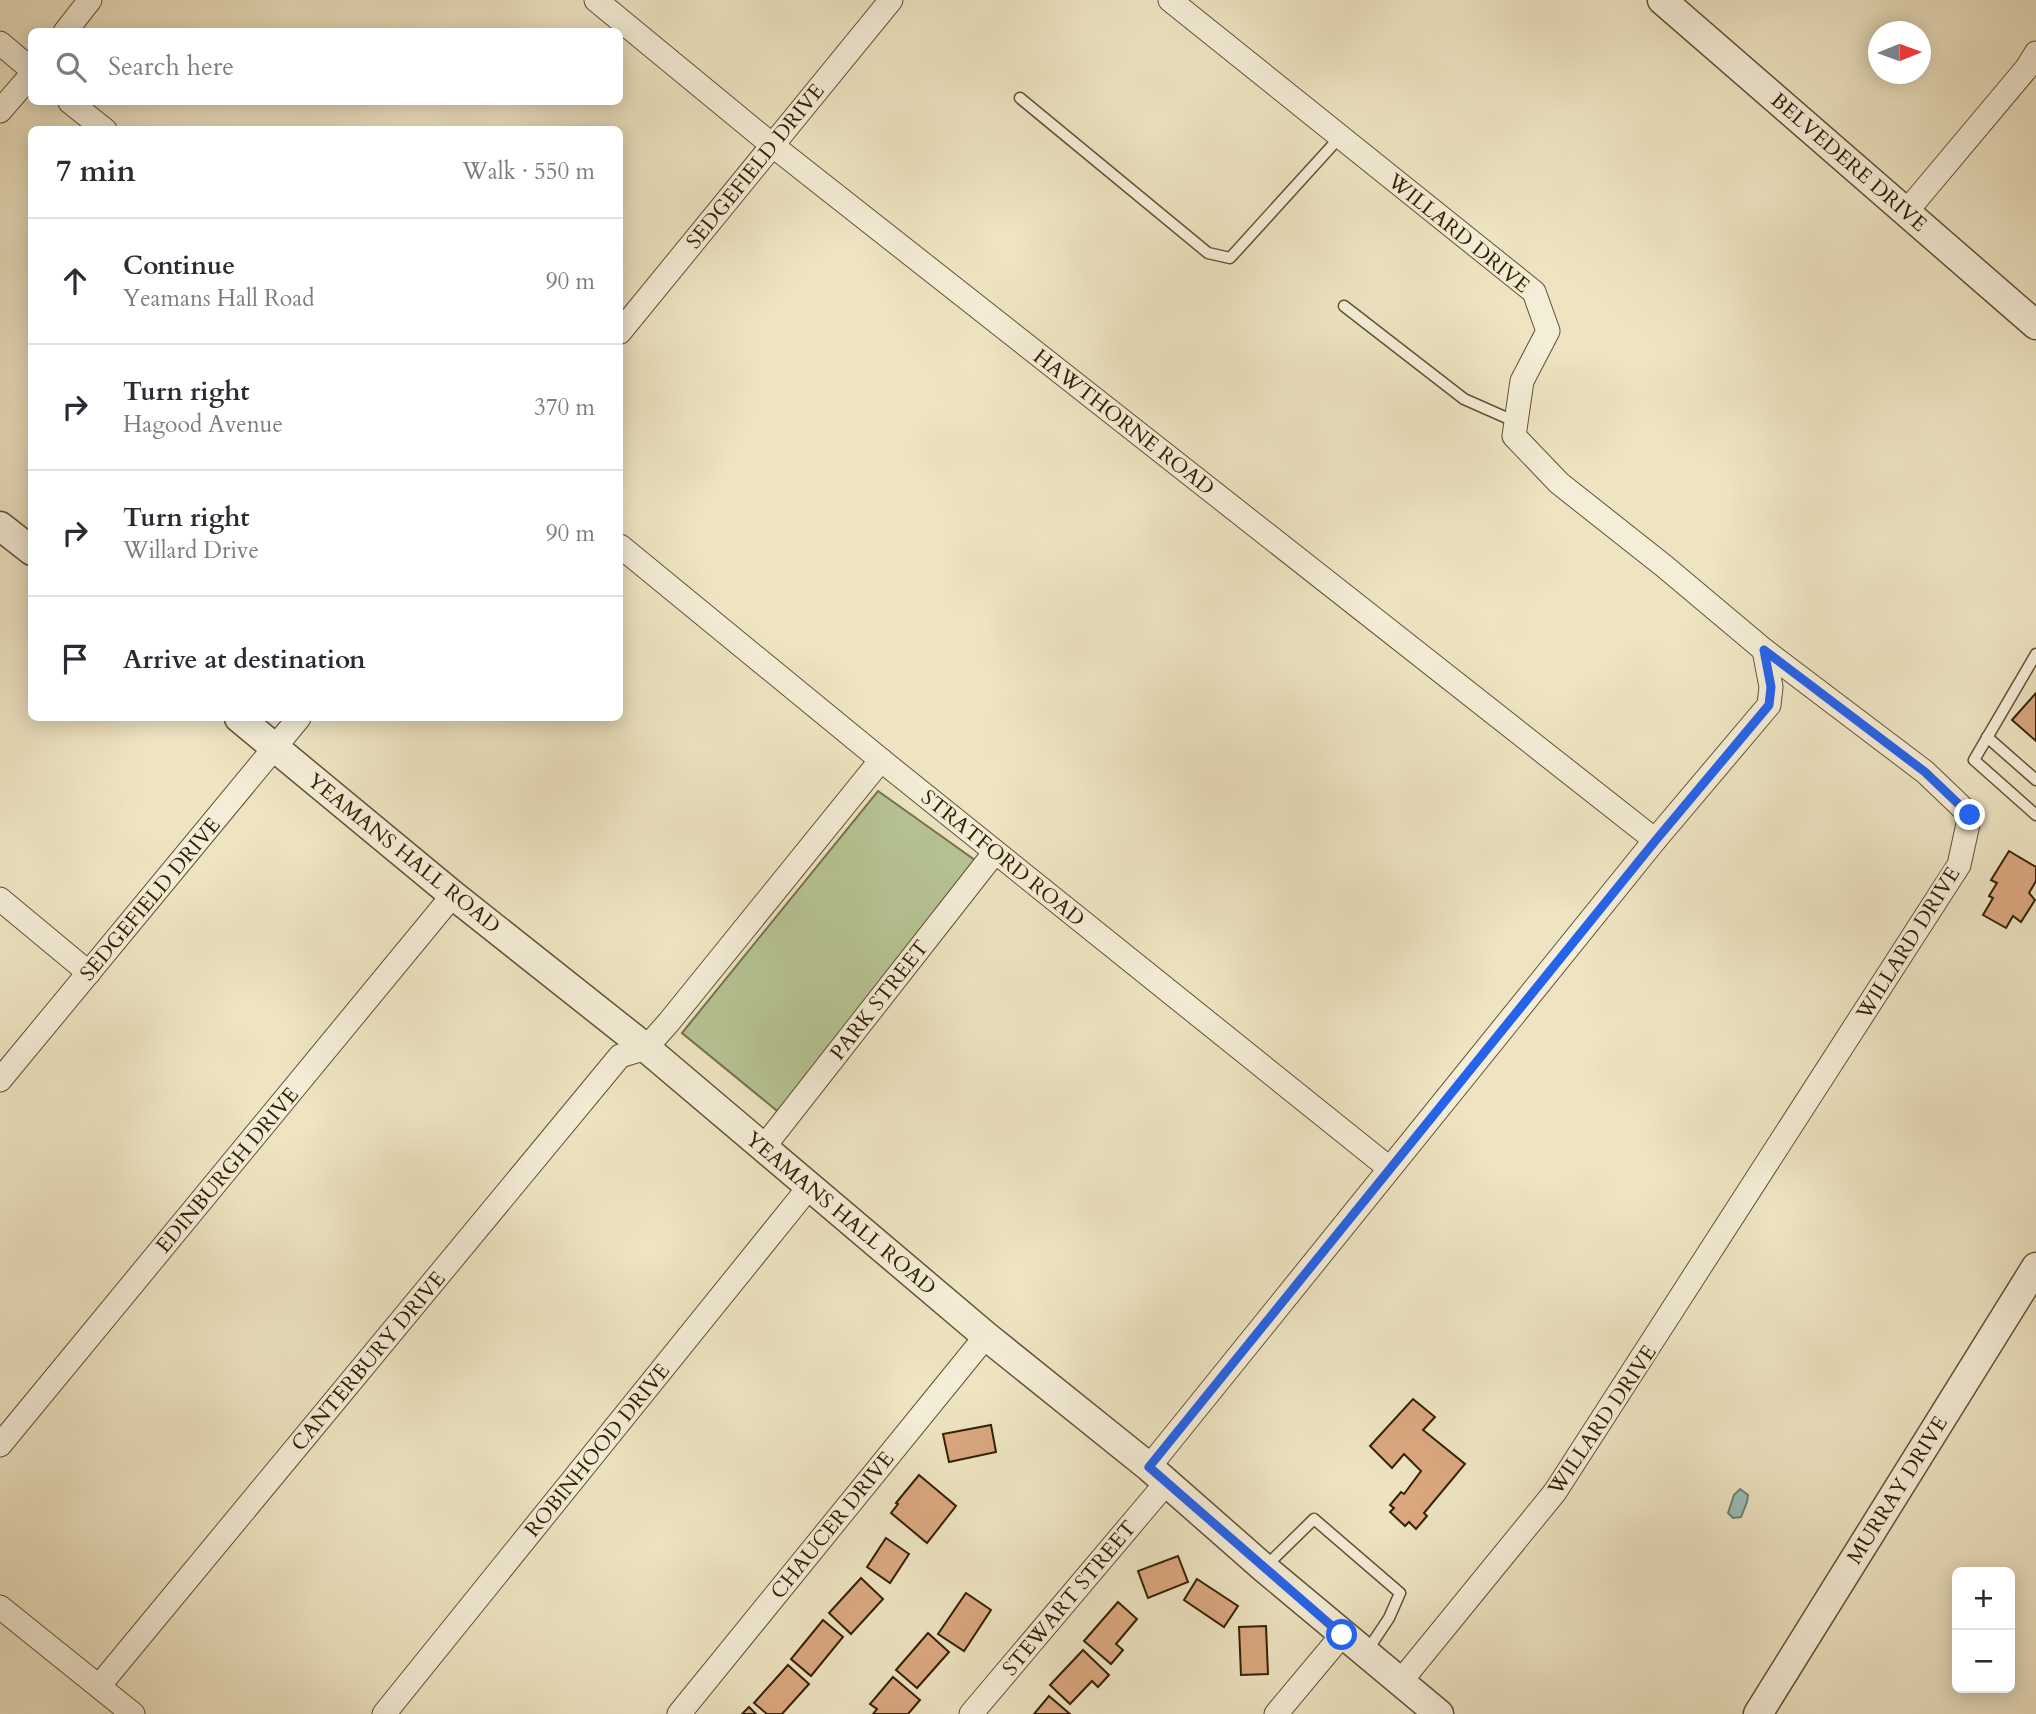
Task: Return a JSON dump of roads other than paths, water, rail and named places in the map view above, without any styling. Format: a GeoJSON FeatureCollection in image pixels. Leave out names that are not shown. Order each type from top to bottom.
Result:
{"type":"FeatureCollection","features":[{"type":"Feature","properties":{"kind":"street"},"geometry":{"type":"LineString","coordinates":[[68,28],[90,0]]}},
{"type":"Feature","properties":{"kind":"street","name":"HAWTHORNE ROAD"},"geometry":{"type":"LineString","coordinates":[[596,0],[772,145],[1656,840]]}},
{"type":"Feature","properties":{"kind":"street","name":"SEDGEFIELD DRIVE"},"geometry":{"type":"LineString","coordinates":[[623,328],[891,0]]}},
{"type":"Feature","properties":{"kind":"street","name":"WILLARD DRIVE"},"geometry":{"type":"LineString","coordinates":[[1170,0],[1534,292],[1548,331],[1522,381],[1514,436],[1559,483],[1764,650],[1925,772],[1970,815],[1959,865],[1555,1492],[1401,1681]]}},
{"type":"Feature","properties":{"kind":"street","name":"BELVEDERE DRIVE"},"geometry":{"type":"LineString","coordinates":[[1662,0],[2036,325]]}},
{"type":"Feature","properties":{"kind":"street"},"geometry":{"type":"LineString","coordinates":[[0,43],[28,68]]}},
{"type":"Feature","properties":{"kind":"street"},"geometry":{"type":"LineString","coordinates":[[1906,212],[2026,69],[2036,53]]}},
{"type":"Feature","properties":{"kind":"street"},"geometry":{"type":"LineString","coordinates":[[0,111],[28,77]]}},
{"type":"Feature","properties":{"kind":"street"},"geometry":{"type":"LineString","coordinates":[[74,105],[100,126]]}},
{"type":"Feature","properties":{"kind":"street"},"geometry":{"type":"LineString","coordinates":[[0,526],[28,548]]}},
{"type":"Feature","properties":{"kind":"street","name":"STRATFORD ROAD"},"geometry":{"type":"LineString","coordinates":[[623,548],[881,760],[1389,1168]]}},
{"type":"Feature","properties":{"kind":"street","name":"STEWART STREET"},"geometry":{"type":"LineString","coordinates":[[971,1714],[1158,1474],[1389,1168],[1769,705],[1771,687],[1764,650]]}},
{"type":"Feature","properties":{"kind":"street","name":"YEAMANS HALL ROAD"},"geometry":{"type":"LineString","coordinates":[[243,721],[453,895],[646,1048],[986,1335],[1158,1474],[1342,1635],[1439,1714]]}},
{"type":"Feature","properties":{"kind":"street","name":"SEDGEFIELD DRIVE"},"geometry":{"type":"LineString","coordinates":[[0,1080],[297,721]]}},
{"type":"Feature","properties":{"kind":"street"},"geometry":{"type":"LineString","coordinates":[[646,1048],[881,760]]}},
{"type":"Feature","properties":{"kind":"street","name":"PARK STREET"},"geometry":{"type":"LineString","coordinates":[[763,1148],[995,852]]}},
{"type":"Feature","properties":{"kind":"street","name":"EDINBURGH DRIVE"},"geometry":{"type":"LineString","coordinates":[[0,1445],[453,895]]}},
{"type":"Feature","properties":{"kind":"street"},"geometry":{"type":"LineString","coordinates":[[0,899],[89,973]]}},
{"type":"Feature","properties":{"kind":"street","name":"CANTERBURY DRIVE"},"geometry":{"type":"LineString","coordinates":[[99,1686],[620,1056],[646,1048]]}},
{"type":"Feature","properties":{"kind":"street","name":"ROBINHOOD DRIVE"},"geometry":{"type":"LineString","coordinates":[[384,1714],[810,1186]]}},
{"type":"Feature","properties":{"kind":"street","name":"MURRAY DRIVE"},"geometry":{"type":"LineString","coordinates":[[1758,1714],[2036,1267]]}},
{"type":"Feature","properties":{"kind":"street","name":"CHAUCER DRIVE"},"geometry":{"type":"LineString","coordinates":[[679,1714],[986,1335]]}},
{"type":"Feature","properties":{"kind":"street"},"geometry":{"type":"LineString","coordinates":[[0,1608],[132,1714]]}},
{"type":"Feature","properties":{"kind":"street"},"geometry":{"type":"LineString","coordinates":[[1276,1714],[1342,1635]]}},
{"type":"Feature","properties":{"kind":"lane"},"geometry":{"type":"LineString","coordinates":[[1020,98],[1208,253],[1230,258],[1340,137]]}},
{"type":"Feature","properties":{"kind":"lane"},"geometry":{"type":"LineString","coordinates":[[1344,306],[1464,399],[1516,422]]}},
{"type":"Feature","properties":{"kind":"lane"},"geometry":{"type":"LineString","coordinates":[[2036,654],[1975,757],[1975,761],[2036,815]]}},
{"type":"Feature","properties":{"kind":"lane"},"geometry":{"type":"LineString","coordinates":[[1987,737],[2036,780]]}},
{"type":"Feature","properties":{"kind":"lane"},"geometry":{"type":"LineString","coordinates":[[1264,1568],[1314,1519],[1400,1592],[1389,1618],[1365,1653]]}},
{"type":"Feature","properties":{"kind":"water"},"geometry":{"type":"Polygon","coordinates":[[[1740,1489],[1748,1495],[1747,1502],[1741,1517],[1733,1518],[1728,1513],[1734,1495],[1740,1489]]]}}]}
